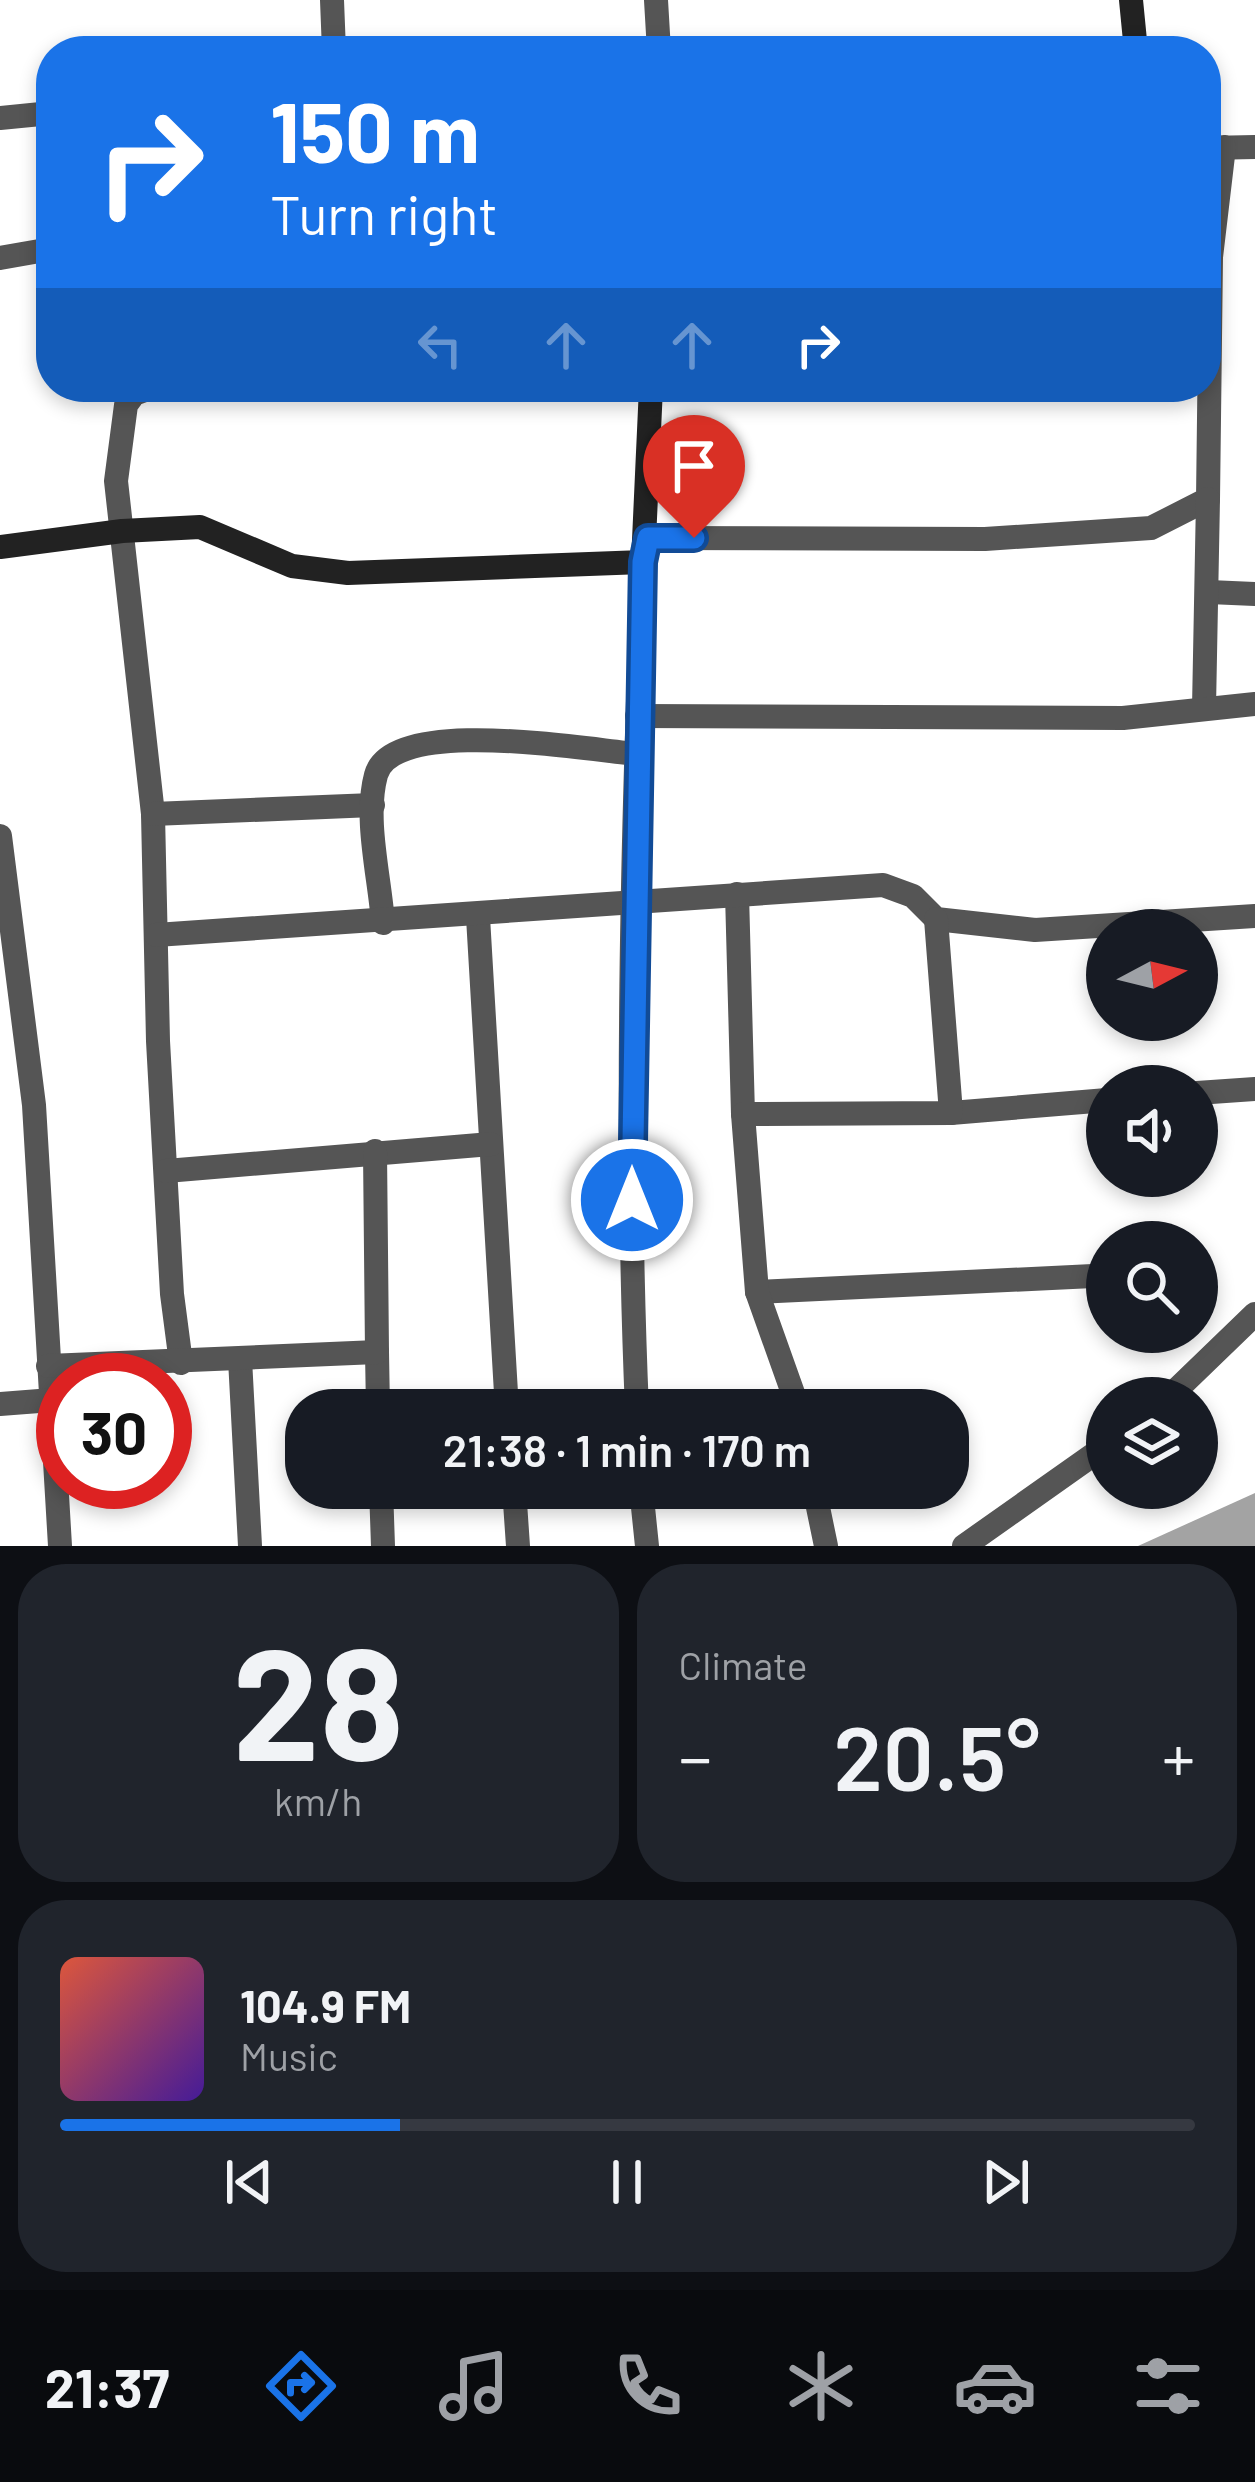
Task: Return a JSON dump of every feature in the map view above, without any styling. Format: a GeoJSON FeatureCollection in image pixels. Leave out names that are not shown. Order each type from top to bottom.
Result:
{"type":"FeatureCollection","features":[{"type":"Feature","properties":{"kind":"street"},"geometry":{"type":"LineString","coordinates":[[332,0],[333,36]]}},
{"type":"Feature","properties":{"kind":"street"},"geometry":{"type":"LineString","coordinates":[[656,0],[658,36]]}},
{"type":"Feature","properties":{"kind":"street"},"geometry":{"type":"LineString","coordinates":[[1131,0],[1135,36]]}},
{"type":"Feature","properties":{"kind":"street"},"geometry":{"type":"LineString","coordinates":[[0,118],[36,114]]}},
{"type":"Feature","properties":{"kind":"street"},"geometry":{"type":"LineString","coordinates":[[1221,148],[1255,147]]}},
{"type":"Feature","properties":{"kind":"street"},"geometry":{"type":"LineString","coordinates":[[0,257],[36,251]]}},
{"type":"Feature","properties":{"kind":"street"},"geometry":{"type":"LineString","coordinates":[[131,402],[119,430],[122,531],[153,814],[172,1294],[181,1353]]}},
{"type":"Feature","properties":{"kind":"street"},"geometry":{"type":"LineString","coordinates":[[636,1389],[632,1282],[634,902],[650,402]]}},
{"type":"Feature","properties":{"kind":"street"},"geometry":{"type":"LineString","coordinates":[[1204,708],[1209,402]]}},
{"type":"Feature","properties":{"kind":"street"},"geometry":{"type":"LineString","coordinates":[[0,547],[122,531],[200,527],[292,566],[348,573],[645,550],[985,539],[1151,528],[1208,499]]}},
{"type":"Feature","properties":{"kind":"street"},"geometry":{"type":"LineString","coordinates":[[1209,592],[1255,594]]}},
{"type":"Feature","properties":{"kind":"street"},"geometry":{"type":"LineString","coordinates":[[637,716],[1124,718],[1255,704]]}},
{"type":"Feature","properties":{"kind":"street"},"geometry":{"type":"LineString","coordinates":[[383,922],[373,805],[376,772],[392,751],[438,739],[638,754]]}},
{"type":"Feature","properties":{"kind":"street"},"geometry":{"type":"LineString","coordinates":[[153,814],[373,805]]}},
{"type":"Feature","properties":{"kind":"street"},"geometry":{"type":"LineString","coordinates":[[0,836],[34,1105],[47,1353]]}},
{"type":"Feature","properties":{"kind":"street"},"geometry":{"type":"LineString","coordinates":[[156,934],[478,917],[883,885],[913,896],[936,920],[951,1113]]}},
{"type":"Feature","properties":{"kind":"street"},"geometry":{"type":"LineString","coordinates":[[737,894],[743,1114],[757,1292],[792,1389]]}},
{"type":"Feature","properties":{"kind":"street"},"geometry":{"type":"LineString","coordinates":[[936,920],[1035,929],[1255,916]]}},
{"type":"Feature","properties":{"kind":"street"},"geometry":{"type":"LineString","coordinates":[[478,917],[507,1389]]}},
{"type":"Feature","properties":{"kind":"street"},"geometry":{"type":"LineString","coordinates":[[1218,1092],[1255,1089]]}},
{"type":"Feature","properties":{"kind":"street"},"geometry":{"type":"LineString","coordinates":[[743,1114],[951,1113],[1086,1102]]}},
{"type":"Feature","properties":{"kind":"street"},"geometry":{"type":"LineString","coordinates":[[166,1171],[490,1144]]}},
{"type":"Feature","properties":{"kind":"street"},"geometry":{"type":"LineString","coordinates":[[375,1151],[378,1389]]}},
{"type":"Feature","properties":{"kind":"street"},"geometry":{"type":"LineString","coordinates":[[757,1292],[1086,1276]]}},
{"type":"Feature","properties":{"kind":"street"},"geometry":{"type":"LineString","coordinates":[[1190,1377],[1255,1314]]}},
{"type":"Feature","properties":{"kind":"street"},"geometry":{"type":"LineString","coordinates":[[192,1362],[377,1352]]}},
{"type":"Feature","properties":{"kind":"street"},"geometry":{"type":"LineString","coordinates":[[240,1359],[250,1546]]}},
{"type":"Feature","properties":{"kind":"street"},"geometry":{"type":"LineString","coordinates":[[0,1404],[36,1401]]}},
{"type":"Feature","properties":{"kind":"street"},"geometry":{"type":"LineString","coordinates":[[964,1546],[1086,1460]]}},
{"type":"Feature","properties":{"kind":"street"},"geometry":{"type":"LineString","coordinates":[[58,1509],[60,1546]]}},
{"type":"Feature","properties":{"kind":"street"},"geometry":{"type":"LineString","coordinates":[[381,1509],[382,1546]]}},
{"type":"Feature","properties":{"kind":"street"},"geometry":{"type":"LineString","coordinates":[[515,1509],[518,1546]]}},
{"type":"Feature","properties":{"kind":"street"},"geometry":{"type":"LineString","coordinates":[[643,1509],[646,1546]]}},
{"type":"Feature","properties":{"kind":"street"},"geometry":{"type":"LineString","coordinates":[[818,1509],[826,1546]]}},
{"type":"Feature","properties":{"kind":"shaded area"},"geometry":{"type":"Polygon","coordinates":[[[1255,1493],[1255,1546],[1138,1546],[1255,1493]]]}},
{"type":"Feature","properties":{"kind":"route"},"geometry":{"type":"LineString","coordinates":[[632,1200],[643,562],[648,538],[694,538]]}}]}
